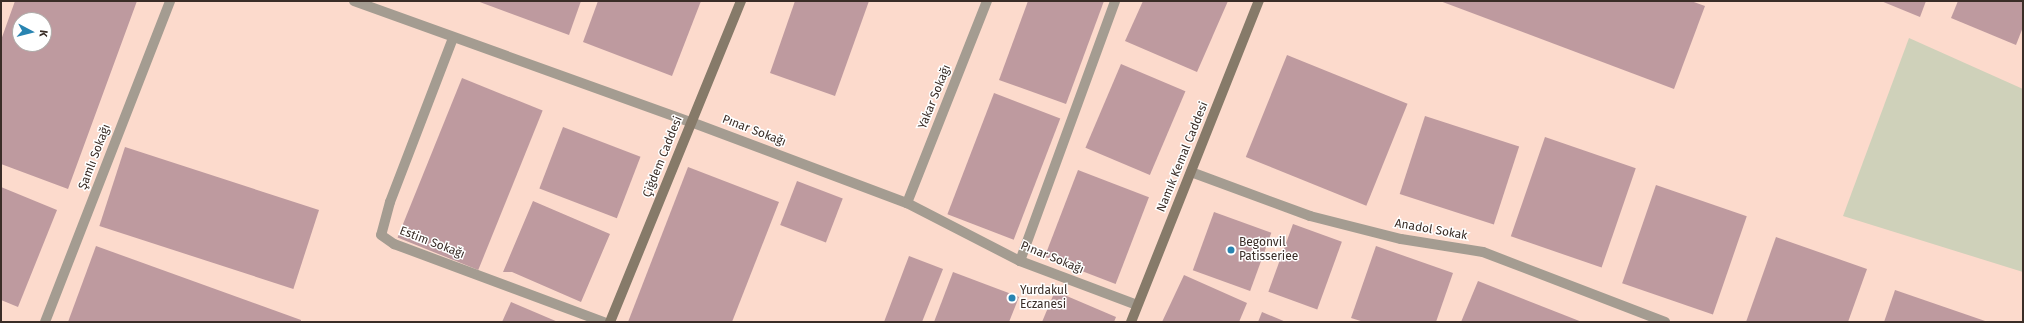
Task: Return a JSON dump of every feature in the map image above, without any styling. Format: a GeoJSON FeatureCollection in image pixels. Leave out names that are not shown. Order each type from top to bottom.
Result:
{"type":"FeatureCollection","features":[{"type":"Feature","properties":{"kind":"main road","name":"Çiğdem Caddesi"},"geometry":{"type":"LineString","coordinates":[[610,322],[741,1]]}},
{"type":"Feature","properties":{"kind":"main road","name":"Namık Kemal Caddesi"},"geometry":{"type":"LineString","coordinates":[[1130,322],[1259,1]]}},
{"type":"Feature","properties":{"kind":"street","name":"Şamlı Sokağı"},"geometry":{"type":"LineString","coordinates":[[44,322],[170,1]]}},
{"type":"Feature","properties":{"kind":"street","name":"Pınar Sokağı"},"geometry":{"type":"LineString","coordinates":[[354,1],[453,38],[691,122],[907,203],[1020,261],[1137,305]]}},
{"type":"Feature","properties":{"kind":"street","name":"Yakar Sokağı"},"geometry":{"type":"LineString","coordinates":[[907,203],[987,1]]}},
{"type":"Feature","properties":{"kind":"street"},"geometry":{"type":"LineString","coordinates":[[1020,261],[1115,1]]}},
{"type":"Feature","properties":{"kind":"street","name":"Estim Sokağı"},"geometry":{"type":"LineString","coordinates":[[453,38],[390,202],[381,235],[394,244],[604,322]]}},
{"type":"Feature","properties":{"kind":"street","name":"Anadol Sokak"},"geometry":{"type":"LineString","coordinates":[[1191,172],[1310,216],[1401,239],[1483,252],[1665,322]]}},
{"type":"Feature","properties":{"kind":"green space"},"geometry":{"type":"Polygon","coordinates":[[[1909,38],[2023,89],[2023,272],[1843,216],[1909,38]]]}},
{"type":"Feature","properties":{"kind":"building"},"geometry":{"type":"Polygon","coordinates":[[[15,1],[137,1],[68,189],[1,164],[1,40],[15,1]]]}},
{"type":"Feature","properties":{"kind":"building"},"geometry":{"type":"Polygon","coordinates":[[[477,1],[581,1],[569,35],[477,1]]]}},
{"type":"Feature","properties":{"kind":"building"},"geometry":{"type":"Polygon","coordinates":[[[598,1],[701,1],[672,76],[583,42],[598,1]]]}},
{"type":"Feature","properties":{"kind":"building"},"geometry":{"type":"Polygon","coordinates":[[[795,1],[869,1],[835,96],[770,73],[795,1]]]}},
{"type":"Feature","properties":{"kind":"building"},"geometry":{"type":"Polygon","coordinates":[[[1028,1],[1104,1],[1066,104],[999,80],[1028,1]]]}},
{"type":"Feature","properties":{"kind":"building"},"geometry":{"type":"Polygon","coordinates":[[[1143,1],[1228,1],[1197,72],[1125,41],[1143,1]]]}},
{"type":"Feature","properties":{"kind":"building"},"geometry":{"type":"Polygon","coordinates":[[[1440,1],[1691,1],[1705,6],[1674,89],[1440,1]]]}},
{"type":"Feature","properties":{"kind":"building"},"geometry":{"type":"Polygon","coordinates":[[[1881,1],[1926,1],[1920,17],[1881,1]]]}},
{"type":"Feature","properties":{"kind":"building"},"geometry":{"type":"Polygon","coordinates":[[[1958,1],[2023,1],[2023,27],[2016,45],[1951,18],[1958,1]]]}},
{"type":"Feature","properties":{"kind":"building"},"geometry":{"type":"Polygon","coordinates":[[[1287,55],[1408,104],[1366,206],[1246,157],[1287,55]]]}},
{"type":"Feature","properties":{"kind":"building"},"geometry":{"type":"Polygon","coordinates":[[[1121,64],[1185,91],[1150,175],[1085,148],[1121,64]]]}},
{"type":"Feature","properties":{"kind":"building"},"geometry":{"type":"Polygon","coordinates":[[[462,78],[543,111],[478,270],[398,237],[462,78]]]}},
{"type":"Feature","properties":{"kind":"building"},"geometry":{"type":"Polygon","coordinates":[[[994,93],[1060,118],[1014,240],[947,214],[994,93]]]}},
{"type":"Feature","properties":{"kind":"building"},"geometry":{"type":"Polygon","coordinates":[[[1425,116],[1519,147],[1494,225],[1400,194],[1425,116]]]}},
{"type":"Feature","properties":{"kind":"building"},"geometry":{"type":"Polygon","coordinates":[[[563,127],[640,157],[617,218],[539,189],[563,127]]]}},
{"type":"Feature","properties":{"kind":"building"},"geometry":{"type":"Polygon","coordinates":[[[1545,137],[1636,168],[1602,268],[1511,236],[1545,137]]]}},
{"type":"Feature","properties":{"kind":"building"},"geometry":{"type":"Polygon","coordinates":[[[125,147],[319,210],[293,289],[99,226],[125,147]]]}},
{"type":"Feature","properties":{"kind":"building"},"geometry":{"type":"Polygon","coordinates":[[[688,167],[779,202],[732,322],[628,322],[688,167]]]}},
{"type":"Feature","properties":{"kind":"building"},"geometry":{"type":"Polygon","coordinates":[[[1078,170],[1149,197],[1116,284],[1045,257],[1078,170]]]}},
{"type":"Feature","properties":{"kind":"building"},"geometry":{"type":"Polygon","coordinates":[[[797,181],[843,199],[826,242],[780,225],[797,181]]]}},
{"type":"Feature","properties":{"kind":"building"},"geometry":{"type":"Polygon","coordinates":[[[1656,185],[1747,216],[1713,315],[1622,283],[1656,185]]]}},
{"type":"Feature","properties":{"kind":"building"},"geometry":{"type":"Polygon","coordinates":[[[1,187],[57,210],[18,307],[1,300],[1,187]]]}},
{"type":"Feature","properties":{"kind":"building"},"geometry":{"type":"Polygon","coordinates":[[[533,201],[610,234],[581,302],[512,272],[503,272],[533,201]]]}},
{"type":"Feature","properties":{"kind":"building"},"geometry":{"type":"Polygon","coordinates":[[[1214,212],[1271,233],[1250,291],[1193,270],[1214,212]]]}},
{"type":"Feature","properties":{"kind":"building"},"geometry":{"type":"Polygon","coordinates":[[[1293,224],[1342,242],[1317,309],[1268,292],[1293,224]]]}},
{"type":"Feature","properties":{"kind":"building"},"geometry":{"type":"Polygon","coordinates":[[[1776,237],[1867,269],[1848,322],[1746,322],[1776,237]]]}},
{"type":"Feature","properties":{"kind":"building"},"geometry":{"type":"Polygon","coordinates":[[[96,246],[301,320],[301,322],[68,322],[96,246]]]}},
{"type":"Feature","properties":{"kind":"building"},"geometry":{"type":"Polygon","coordinates":[[[1376,246],[1453,273],[1436,322],[1364,322],[1351,318],[1376,246]]]}},
{"type":"Feature","properties":{"kind":"building"},"geometry":{"type":"Polygon","coordinates":[[[909,256],[943,269],[922,322],[884,322],[909,256]]]}},
{"type":"Feature","properties":{"kind":"building"},"geometry":{"type":"Polygon","coordinates":[[[953,272],[1019,297],[1009,322],[934,322],[953,272]]]}},
{"type":"Feature","properties":{"kind":"building"},"geometry":{"type":"Polygon","coordinates":[[[1184,275],[1247,303],[1239,322],[1162,322],[1184,275]]]}},
{"type":"Feature","properties":{"kind":"building"},"geometry":{"type":"Polygon","coordinates":[[[1478,281],[1582,322],[1461,322],[1478,281]]]}},
{"type":"Feature","properties":{"kind":"building"},"geometry":{"type":"Polygon","coordinates":[[[1895,290],[1988,322],[1884,322],[1895,290]]]}},
{"type":"Feature","properties":{"kind":"building"},"geometry":{"type":"Polygon","coordinates":[[[1055,291],[1116,317],[1114,322],[1042,322],[1055,291]]]}},
{"type":"Feature","properties":{"kind":"building"},"geometry":{"type":"Polygon","coordinates":[[[511,302],[558,322],[502,322],[511,302]]]}},
{"type":"Feature","properties":{"kind":"building"},"geometry":{"type":"Polygon","coordinates":[[[1262,312],[1286,322],[1258,322],[1262,312]]]}},
{"type":"Feature","properties":{"kind":"place","name":"Begonvil Patisseriee"},"geometry":{"type":"Point","coordinates":[1231,250]}},
{"type":"Feature","properties":{"kind":"place","name":"Yurdakul Eczanesi"},"geometry":{"type":"Point","coordinates":[1012,298]}}]}
